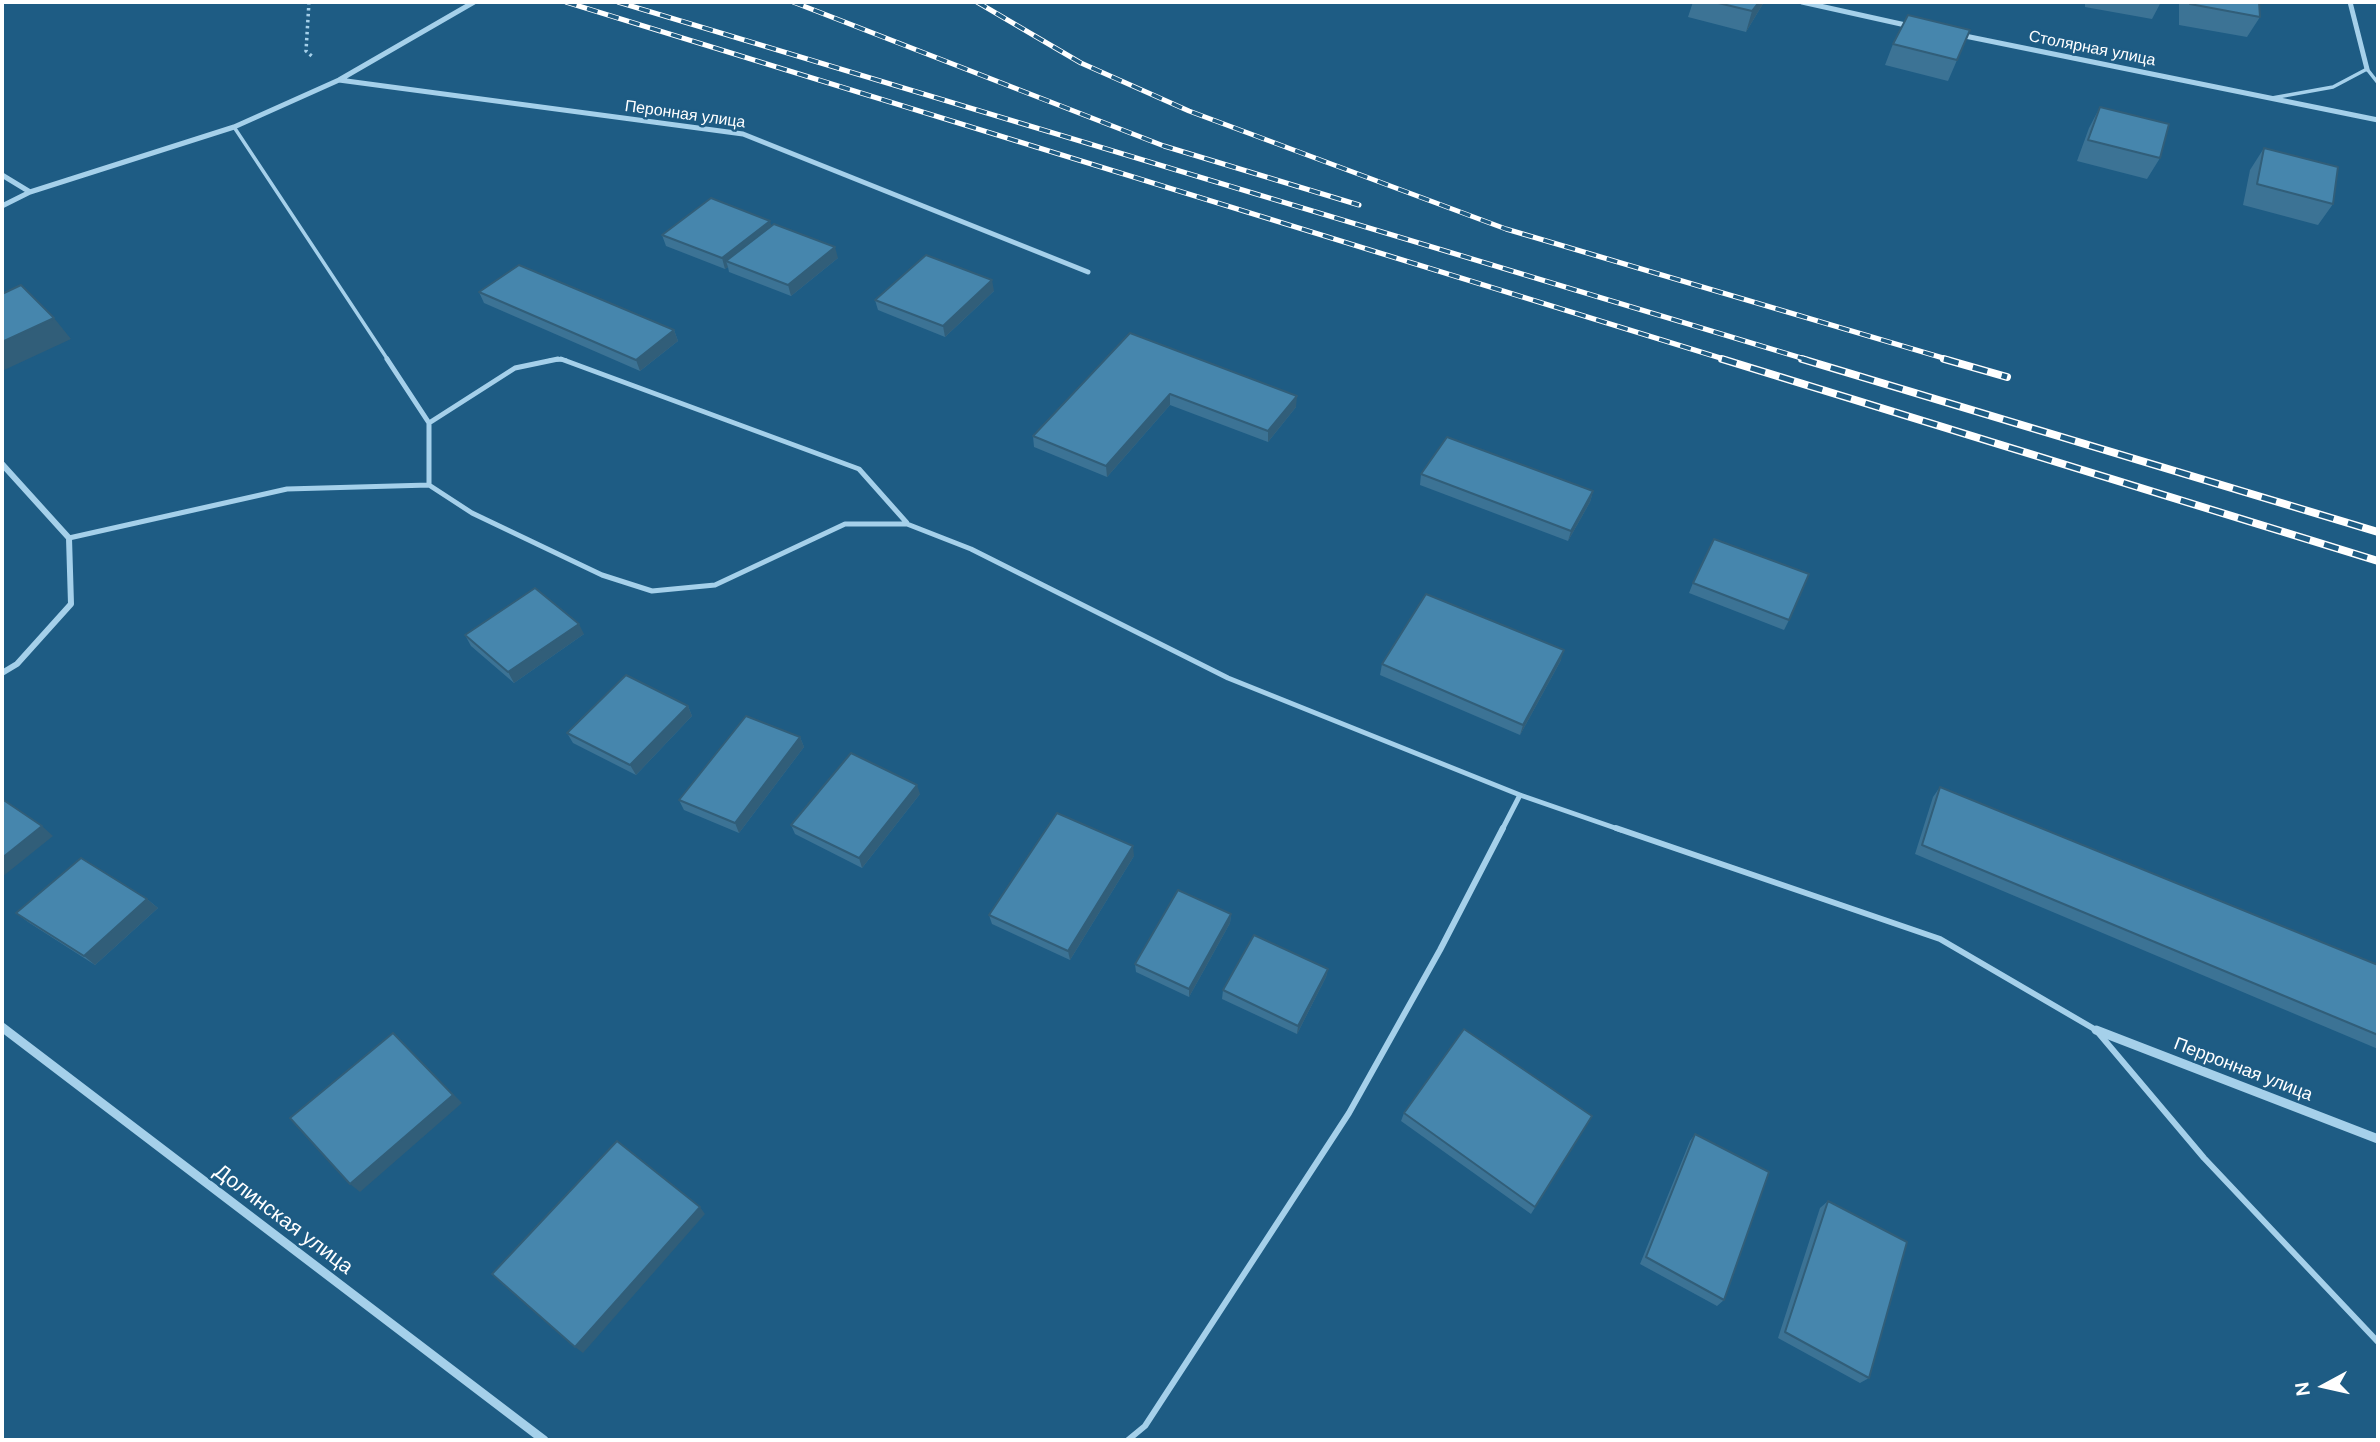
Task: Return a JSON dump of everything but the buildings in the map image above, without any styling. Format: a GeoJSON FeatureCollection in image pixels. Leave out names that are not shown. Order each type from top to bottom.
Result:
{"type":"FeatureCollection","features":[{"type":"Feature","properties":{"kind":"street"},"geometry":{"type":"LineString","coordinates":[[2,206],[30,191],[234,127],[339,80],[474,2]]}},
{"type":"Feature","properties":{"kind":"street"},"geometry":{"type":"LineString","coordinates":[[1802,2],[1923,28]]}},
{"type":"Feature","properties":{"kind":"street"},"geometry":{"type":"LineString","coordinates":[[2350,2],[2367,69]]}},
{"type":"Feature","properties":{"kind":"street","name":"Столярная улица"},"geometry":{"type":"LineString","coordinates":[[1950,33],[2378,120]]}},
{"type":"Feature","properties":{"kind":"street","name":"Перонная улица"},"geometry":{"type":"LineString","coordinates":[[339,80],[743,134],[1088,272]]}},
{"type":"Feature","properties":{"kind":"street"},"geometry":{"type":"LineString","coordinates":[[2,174],[30,191]]}},
{"type":"Feature","properties":{"kind":"street"},"geometry":{"type":"LineString","coordinates":[[2,464],[69,538],[71,604],[17,664],[2,673]]}},
{"type":"Feature","properties":{"kind":"street","name":"Долинская улица"},"geometry":{"type":"LineString","coordinates":[[2,1027],[544,1440]]}},
{"type":"Feature","properties":{"kind":"street","name":"Перронная улица"},"geometry":{"type":"LineString","coordinates":[[2096,1030],[2378,1139]]}},
{"type":"Feature","properties":{"kind":"lane"},"geometry":{"type":"LineString","coordinates":[[2272,98],[2333,87],[2367,69],[2378,83]]}},
{"type":"Feature","properties":{"kind":"lane"},"geometry":{"type":"LineString","coordinates":[[234,127],[429,423],[429,485]]}},
{"type":"Feature","properties":{"kind":"lane"},"geometry":{"type":"LineString","coordinates":[[429,423],[515,368],[560,358],[859,469],[907,524]]}},
{"type":"Feature","properties":{"kind":"lane"},"geometry":{"type":"LineString","coordinates":[[69,538],[287,489],[429,485],[471,513],[602,575],[652,591],[715,585],[845,524],[907,524],[971,549],[1228,678],[1520,795],[1940,939],[2096,1030],[2204,1158],[2378,1342]]}},
{"type":"Feature","properties":{"kind":"lane"},"geometry":{"type":"LineString","coordinates":[[1128,1440],[1145,1426],[1349,1113],[1440,950],[1520,795]]}},
{"type":"Feature","properties":{"kind":"path"},"geometry":{"type":"LineString","coordinates":[[309,2],[306,51],[339,80]]}},
{"type":"Feature","properties":{"kind":"railway"},"geometry":{"type":"LineString","coordinates":[[566,2],[1727,360]]}},
{"type":"Feature","properties":{"kind":"railway"},"geometry":{"type":"LineString","coordinates":[[618,2],[1808,360]]}},
{"type":"Feature","properties":{"kind":"railway"},"geometry":{"type":"LineString","coordinates":[[793,2],[1164,146],[1359,205]]}},
{"type":"Feature","properties":{"kind":"railway"},"geometry":{"type":"LineString","coordinates":[[977,2],[1081,63],[1189,111],[1506,229],[1950,360]]}},
{"type":"Feature","properties":{"kind":"railway"},"geometry":{"type":"LineString","coordinates":[[1722,359],[2378,561]]}},
{"type":"Feature","properties":{"kind":"railway"},"geometry":{"type":"LineString","coordinates":[[1802,359],[2378,532]]}},
{"type":"Feature","properties":{"kind":"railway"},"geometry":{"type":"LineString","coordinates":[[1944,359],[2007,377]]}}]}
